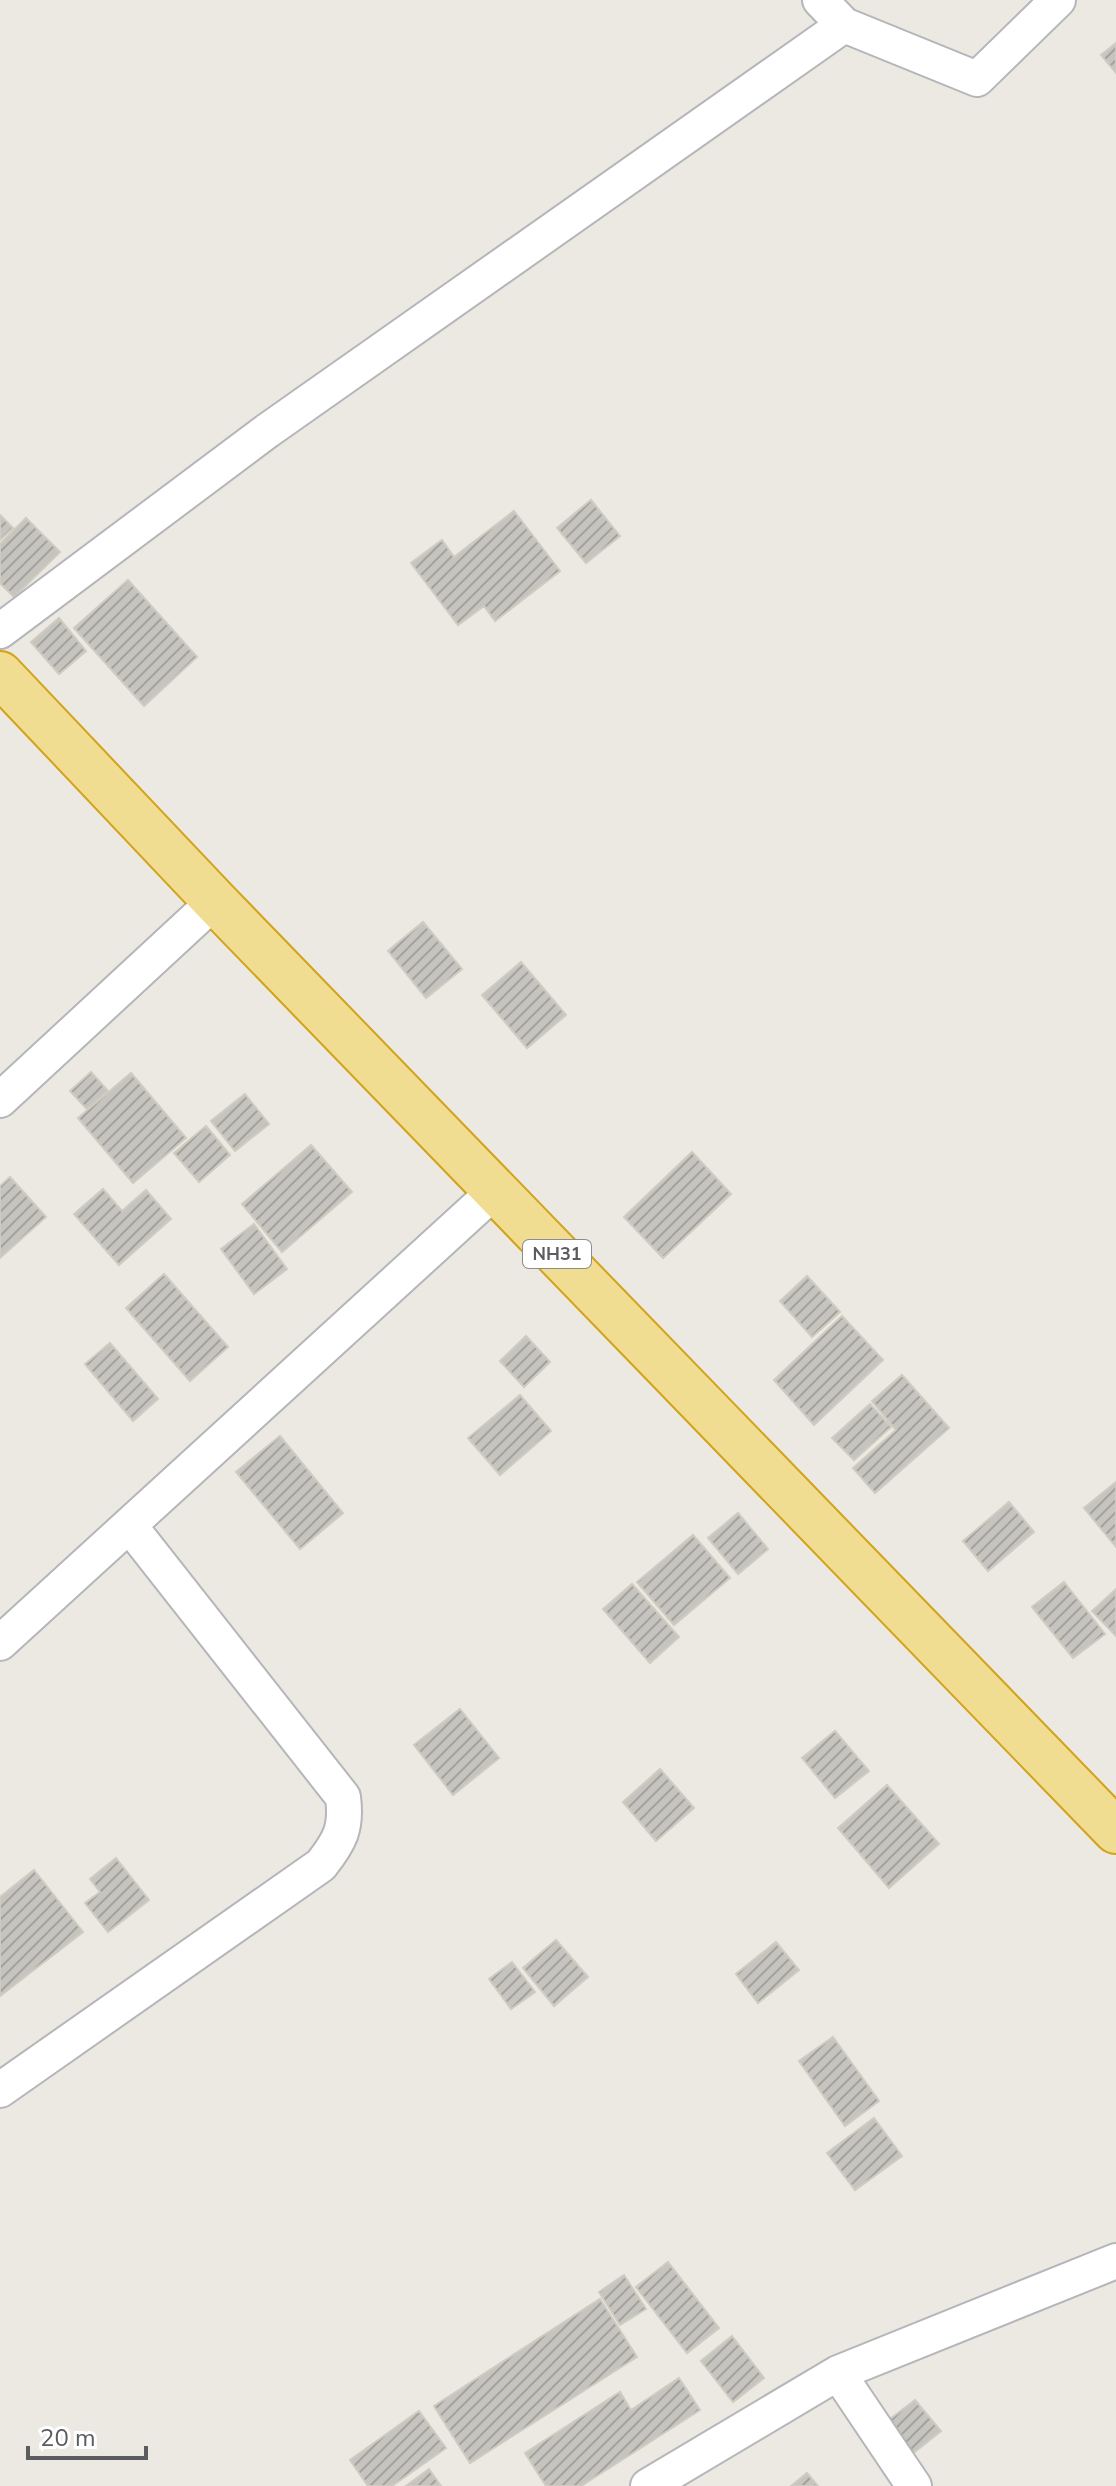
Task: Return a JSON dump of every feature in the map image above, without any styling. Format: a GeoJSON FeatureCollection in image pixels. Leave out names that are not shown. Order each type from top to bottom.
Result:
{"type":"FeatureCollection","features":[{"type":"Feature","properties":{"kind":"highway","name":"NH31"},"geometry":{"type":"LineString","coordinates":[[0,674],[215,901],[1116,1831]]}},
{"type":"Feature","properties":{"kind":"street"},"geometry":{"type":"LineString","coordinates":[[820,0],[844,25],[977,79],[1058,0]]}},
{"type":"Feature","properties":{"kind":"street"},"geometry":{"type":"LineString","coordinates":[[0,631],[267,431],[844,25]]}},
{"type":"Feature","properties":{"kind":"street"},"geometry":{"type":"LineString","coordinates":[[0,1100],[215,901]]}},
{"type":"Feature","properties":{"kind":"street"},"geometry":{"type":"LineString","coordinates":[[0,1643],[496,1190]]}},
{"type":"Feature","properties":{"kind":"street"},"geometry":{"type":"LineString","coordinates":[[0,2090],[321,1865],[334,1848],[346,1818],[343,1797],[129,1525]]}},
{"type":"Feature","properties":{"kind":"street"},"geometry":{"type":"LineString","coordinates":[[648,2486],[838,2373],[1116,2261]]}},
{"type":"Feature","properties":{"kind":"street"},"geometry":{"type":"LineString","coordinates":[[838,2373],[914,2486]]}},
{"type":"Feature","properties":{"kind":"building"},"geometry":{"type":"Polygon","coordinates":[[[1116,43],[1116,73],[1101,55],[1116,43]]]}},
{"type":"Feature","properties":{"kind":"building"},"geometry":{"type":"Polygon","coordinates":[[[591,500],[620,536],[586,563],[557,528],[591,500]]]}},
{"type":"Feature","properties":{"kind":"building"},"geometry":{"type":"Polygon","coordinates":[[[514,511],[560,571],[495,621],[484,606],[458,625],[411,563],[442,540],[454,557],[514,511]]]}},
{"type":"Feature","properties":{"kind":"building"},"geometry":{"type":"Polygon","coordinates":[[[0,515],[13,528],[0,540],[0,515]]]}},
{"type":"Feature","properties":{"kind":"building"},"geometry":{"type":"Polygon","coordinates":[[[26,518],[60,552],[14,597],[0,583],[0,544],[26,518]]]}},
{"type":"Feature","properties":{"kind":"building"},"geometry":{"type":"Polygon","coordinates":[[[128,580],[197,657],[144,706],[74,628],[128,580]]]}},
{"type":"Feature","properties":{"kind":"building"},"geometry":{"type":"Polygon","coordinates":[[[59,618],[86,651],[59,674],[31,642],[59,618]]]}},
{"type":"Feature","properties":{"kind":"building"},"geometry":{"type":"Polygon","coordinates":[[[423,922],[462,969],[426,998],[388,951],[423,922]]]}},
{"type":"Feature","properties":{"kind":"building"},"geometry":{"type":"Polygon","coordinates":[[[521,962],[566,1015],[527,1048],[482,995],[521,962]]]}},
{"type":"Feature","properties":{"kind":"building"},"geometry":{"type":"Polygon","coordinates":[[[91,1072],[108,1091],[87,1109],[70,1091],[91,1072]]]}},
{"type":"Feature","properties":{"kind":"building"},"geometry":{"type":"Polygon","coordinates":[[[131,1073],[186,1138],[133,1183],[78,1118],[131,1073]]]}},
{"type":"Feature","properties":{"kind":"building"},"geometry":{"type":"Polygon","coordinates":[[[245,1094],[269,1124],[235,1151],[211,1121],[245,1094]]]}},
{"type":"Feature","properties":{"kind":"building"},"geometry":{"type":"Polygon","coordinates":[[[206,1126],[230,1155],[199,1182],[174,1153],[206,1126]]]}},
{"type":"Feature","properties":{"kind":"building"},"geometry":{"type":"Polygon","coordinates":[[[311,1145],[352,1192],[282,1252],[242,1204],[311,1145]]]}},
{"type":"Feature","properties":{"kind":"building"},"geometry":{"type":"Polygon","coordinates":[[[692,1152],[731,1194],[663,1258],[624,1217],[692,1152]]]}},
{"type":"Feature","properties":{"kind":"building"},"geometry":{"type":"Polygon","coordinates":[[[10,1177],[46,1217],[0,1258],[0,1186],[10,1177]]]}},
{"type":"Feature","properties":{"kind":"building"},"geometry":{"type":"Polygon","coordinates":[[[103,1189],[122,1211],[146,1190],[171,1219],[119,1265],[74,1214],[103,1189]]]}},
{"type":"Feature","properties":{"kind":"building"},"geometry":{"type":"Polygon","coordinates":[[[254,1224],[287,1269],[254,1294],[221,1249],[254,1224]]]}},
{"type":"Feature","properties":{"kind":"building"},"geometry":{"type":"Polygon","coordinates":[[[164,1274],[228,1347],[190,1381],[126,1308],[164,1274]]]}},
{"type":"Feature","properties":{"kind":"building"},"geometry":{"type":"Polygon","coordinates":[[[807,1276],[840,1312],[812,1337],[780,1301],[807,1276]]]}},
{"type":"Feature","properties":{"kind":"building"},"geometry":{"type":"Polygon","coordinates":[[[842,1316],[883,1360],[814,1425],[774,1380],[842,1316]]]}},
{"type":"Feature","properties":{"kind":"building"},"geometry":{"type":"Polygon","coordinates":[[[526,1336],[550,1362],[524,1387],[500,1361],[526,1336]]]}},
{"type":"Feature","properties":{"kind":"building"},"geometry":{"type":"Polygon","coordinates":[[[110,1343],[158,1399],[133,1421],[85,1364],[110,1343]]]}},
{"type":"Feature","properties":{"kind":"building"},"geometry":{"type":"Polygon","coordinates":[[[902,1375],[949,1428],[875,1493],[853,1468],[896,1430],[872,1401],[902,1375]]]}},
{"type":"Feature","properties":{"kind":"building"},"geometry":{"type":"Polygon","coordinates":[[[520,1395],[551,1431],[500,1475],[468,1438],[520,1395]]]}},
{"type":"Feature","properties":{"kind":"building"},"geometry":{"type":"Polygon","coordinates":[[[870,1404],[891,1427],[854,1460],[832,1438],[870,1404]]]}},
{"type":"Feature","properties":{"kind":"building"},"geometry":{"type":"Polygon","coordinates":[[[280,1436],[343,1513],[300,1549],[236,1472],[280,1436]]]}},
{"type":"Feature","properties":{"kind":"building"},"geometry":{"type":"Polygon","coordinates":[[[1116,1482],[1116,1547],[1084,1508],[1116,1482]]]}},
{"type":"Feature","properties":{"kind":"building"},"geometry":{"type":"Polygon","coordinates":[[[1009,1502],[1034,1532],[988,1571],[963,1541],[1009,1502]]]}},
{"type":"Feature","properties":{"kind":"building"},"geometry":{"type":"Polygon","coordinates":[[[738,1513],[768,1549],[738,1574],[708,1538],[738,1513]]]}},
{"type":"Feature","properties":{"kind":"building"},"geometry":{"type":"Polygon","coordinates":[[[693,1535],[730,1578],[674,1625],[637,1582],[693,1535]]]}},
{"type":"Feature","properties":{"kind":"building"},"geometry":{"type":"Polygon","coordinates":[[[1064,1582],[1105,1634],[1073,1658],[1032,1607],[1064,1582]]]}},
{"type":"Feature","properties":{"kind":"building"},"geometry":{"type":"Polygon","coordinates":[[[632,1584],[679,1637],[650,1663],[603,1609],[632,1584]]]}},
{"type":"Feature","properties":{"kind":"building"},"geometry":{"type":"Polygon","coordinates":[[[1116,1589],[1116,1636],[1092,1611],[1116,1589]]]}},
{"type":"Feature","properties":{"kind":"building"},"geometry":{"type":"Polygon","coordinates":[[[460,1709],[499,1758],[453,1795],[414,1745],[460,1709]]]}},
{"type":"Feature","properties":{"kind":"building"},"geometry":{"type":"Polygon","coordinates":[[[835,1731],[869,1771],[835,1798],[802,1758],[835,1731]]]}},
{"type":"Feature","properties":{"kind":"building"},"geometry":{"type":"Polygon","coordinates":[[[660,1769],[694,1808],[656,1841],[623,1802],[660,1769]]]}},
{"type":"Feature","properties":{"kind":"building"},"geometry":{"type":"Polygon","coordinates":[[[887,1785],[939,1844],[889,1888],[838,1828],[887,1785]]]}},
{"type":"Feature","properties":{"kind":"building"},"geometry":{"type":"Polygon","coordinates":[[[116,1858],[149,1900],[108,1932],[85,1903],[100,1892],[90,1879],[116,1858]]]}},
{"type":"Feature","properties":{"kind":"building"},"geometry":{"type":"Polygon","coordinates":[[[34,1870],[83,1932],[0,1996],[0,1897],[34,1870]]]}},
{"type":"Feature","properties":{"kind":"building"},"geometry":{"type":"Polygon","coordinates":[[[556,1940],[588,1977],[554,2006],[523,1968],[556,1940]]]}},
{"type":"Feature","properties":{"kind":"building"},"geometry":{"type":"Polygon","coordinates":[[[776,1942],[799,1970],[758,2003],[736,1974],[776,1942]]]}},
{"type":"Feature","properties":{"kind":"building"},"geometry":{"type":"Polygon","coordinates":[[[512,1962],[535,1992],[511,2009],[489,1979],[512,1962]]]}},
{"type":"Feature","properties":{"kind":"building"},"geometry":{"type":"Polygon","coordinates":[[[833,2037],[879,2101],[845,2126],[799,2061],[833,2037]]]}},
{"type":"Feature","properties":{"kind":"building"},"geometry":{"type":"Polygon","coordinates":[[[874,2118],[902,2156],[855,2190],[827,2153],[874,2118]]]}},
{"type":"Feature","properties":{"kind":"building"},"geometry":{"type":"Polygon","coordinates":[[[668,2262],[719,2328],[687,2353],[636,2287],[668,2262]]]}},
{"type":"Feature","properties":{"kind":"building"},"geometry":{"type":"Polygon","coordinates":[[[624,2275],[646,2309],[620,2325],[599,2292],[624,2275]]]}},
{"type":"Feature","properties":{"kind":"building"},"geometry":{"type":"Polygon","coordinates":[[[600,2299],[637,2357],[470,2463],[434,2406],[600,2299]]]}},
{"type":"Feature","properties":{"kind":"building"},"geometry":{"type":"Polygon","coordinates":[[[732,2336],[764,2378],[733,2402],[701,2361],[732,2336]]]}},
{"type":"Feature","properties":{"kind":"building"},"geometry":{"type":"Polygon","coordinates":[[[679,2378],[700,2410],[581,2486],[546,2486],[525,2453],[620,2392],[631,2410],[679,2378]]]}},
{"type":"Feature","properties":{"kind":"building"},"geometry":{"type":"Polygon","coordinates":[[[915,2400],[941,2431],[912,2454],[886,2422],[915,2400]]]}},
{"type":"Feature","properties":{"kind":"building"},"geometry":{"type":"Polygon","coordinates":[[[419,2411],[446,2448],[392,2486],[368,2486],[350,2460],[419,2411]]]}},
{"type":"Feature","properties":{"kind":"building"},"geometry":{"type":"Polygon","coordinates":[[[429,2469],[441,2486],[406,2486],[429,2469]]]}},
{"type":"Feature","properties":{"kind":"building"},"geometry":{"type":"Polygon","coordinates":[[[807,2473],[818,2486],[791,2486],[807,2473]]]}}]}
